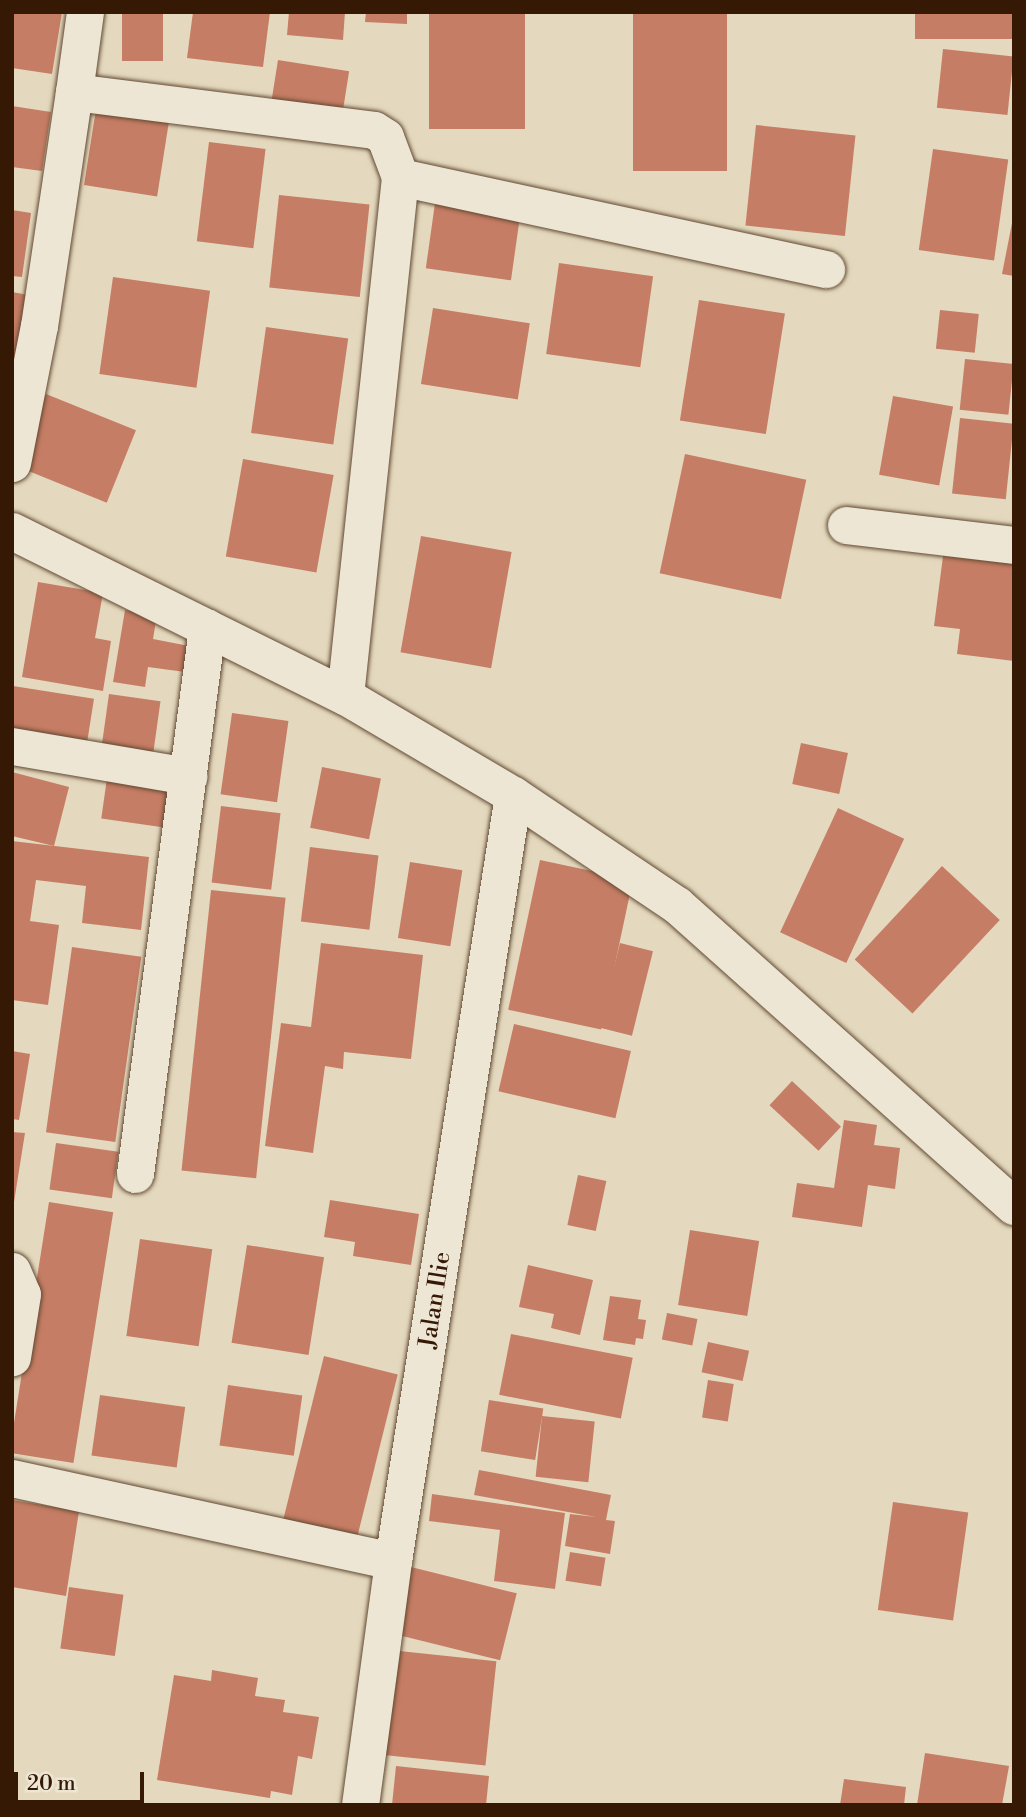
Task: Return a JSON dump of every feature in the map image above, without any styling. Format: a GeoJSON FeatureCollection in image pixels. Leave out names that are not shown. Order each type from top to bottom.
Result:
{"type":"FeatureCollection","features":[{"type":"Feature","properties":{"kind":"street"},"geometry":{"type":"LineString","coordinates":[[12,463],[38,326],[85,12]]}},
{"type":"Feature","properties":{"kind":"street"},"geometry":{"type":"LineString","coordinates":[[74,92],[374,130],[391,148],[400,177],[345,696]]}},
{"type":"Feature","properties":{"kind":"street"},"geometry":{"type":"LineString","coordinates":[[400,177],[826,269]]}},
{"type":"Feature","properties":{"kind":"street"},"geometry":{"type":"LineString","coordinates":[[846,526],[1014,545]]}},
{"type":"Feature","properties":{"kind":"street"},"geometry":{"type":"LineString","coordinates":[[12,531],[345,696],[513,795],[677,905],[1014,1206]]}},
{"type":"Feature","properties":{"kind":"street"},"geometry":{"type":"LineString","coordinates":[[135,1174],[207,628]]}},
{"type":"Feature","properties":{"kind":"street"},"geometry":{"type":"LineString","coordinates":[[12,746],[188,776]]}},
{"type":"Feature","properties":{"kind":"street","name":"Jalan Ilie"},"geometry":{"type":"LineString","coordinates":[[360,1805],[393,1561],[513,795]]}},
{"type":"Feature","properties":{"kind":"street"},"geometry":{"type":"LineString","coordinates":[[12,1271],[22,1294],[12,1357]]}},
{"type":"Feature","properties":{"kind":"street"},"geometry":{"type":"LineString","coordinates":[[12,1478],[393,1561]]}},
{"type":"Feature","properties":{"kind":"building"},"geometry":{"type":"Polygon","coordinates":[[[12,12],[62,12],[52,74],[12,68],[12,12]]]}},
{"type":"Feature","properties":{"kind":"building"},"geometry":{"type":"Polygon","coordinates":[[[122,12],[163,12],[163,61],[122,61],[122,12]]]}},
{"type":"Feature","properties":{"kind":"building"},"geometry":{"type":"Polygon","coordinates":[[[193,12],[270,12],[263,67],[187,58],[193,12]]]}},
{"type":"Feature","properties":{"kind":"building"},"geometry":{"type":"Polygon","coordinates":[[[289,12],[345,12],[343,40],[287,35],[289,12]]]}},
{"type":"Feature","properties":{"kind":"building"},"geometry":{"type":"Polygon","coordinates":[[[366,12],[407,12],[407,24],[365,22],[366,12]]]}},
{"type":"Feature","properties":{"kind":"building"},"geometry":{"type":"Polygon","coordinates":[[[429,12],[525,12],[525,129],[429,129],[429,12]]]}},
{"type":"Feature","properties":{"kind":"building"},"geometry":{"type":"Polygon","coordinates":[[[633,12],[727,12],[727,171],[633,171],[633,12]]]}},
{"type":"Feature","properties":{"kind":"building"},"geometry":{"type":"Polygon","coordinates":[[[915,12],[1012,12],[1012,39],[915,39],[915,12]]]}},
{"type":"Feature","properties":{"kind":"building"},"geometry":{"type":"Polygon","coordinates":[[[943,49],[1014,56],[1007,115],[937,108],[943,49]]]}},
{"type":"Feature","properties":{"kind":"building"},"geometry":{"type":"Polygon","coordinates":[[[278,60],[349,71],[341,122],[270,110],[278,60]]]}},
{"type":"Feature","properties":{"kind":"building"},"geometry":{"type":"Polygon","coordinates":[[[97,103],[170,115],[157,197],[84,185],[97,103]]]}},
{"type":"Feature","properties":{"kind":"building"},"geometry":{"type":"Polygon","coordinates":[[[12,106],[51,112],[42,171],[12,167],[12,106]]]}},
{"type":"Feature","properties":{"kind":"building"},"geometry":{"type":"Polygon","coordinates":[[[756,125],[855,135],[845,236],[745,225],[756,125]]]}},
{"type":"Feature","properties":{"kind":"building"},"geometry":{"type":"Polygon","coordinates":[[[209,142],[266,149],[253,248],[197,241],[209,142]]]}},
{"type":"Feature","properties":{"kind":"building"},"geometry":{"type":"Polygon","coordinates":[[[933,149],[1008,160],[994,261],[919,250],[933,149]]]}},
{"type":"Feature","properties":{"kind":"building"},"geometry":{"type":"Polygon","coordinates":[[[279,195],[370,205],[360,297],[269,287],[279,195]]]}},
{"type":"Feature","properties":{"kind":"building"},"geometry":{"type":"Polygon","coordinates":[[[435,203],[520,215],[511,280],[426,268],[435,203]]]}},
{"type":"Feature","properties":{"kind":"building"},"geometry":{"type":"Polygon","coordinates":[[[12,210],[31,213],[22,277],[12,276],[12,210]]]}},
{"type":"Feature","properties":{"kind":"building"},"geometry":{"type":"Polygon","coordinates":[[[1014,213],[1014,276],[1002,274],[1014,213]]]}},
{"type":"Feature","properties":{"kind":"building"},"geometry":{"type":"Polygon","coordinates":[[[559,263],[653,276],[640,367],[546,354],[559,263]]]}},
{"type":"Feature","properties":{"kind":"building"},"geometry":{"type":"Polygon","coordinates":[[[113,277],[210,291],[196,388],[99,374],[113,277]]]}},
{"type":"Feature","properties":{"kind":"building"},"geometry":{"type":"Polygon","coordinates":[[[12,292],[34,296],[12,408],[12,292]]]}},
{"type":"Feature","properties":{"kind":"building"},"geometry":{"type":"Polygon","coordinates":[[[699,300],[785,314],[766,434],[680,420],[699,300]]]}},
{"type":"Feature","properties":{"kind":"building"},"geometry":{"type":"Polygon","coordinates":[[[433,308],[530,323],[518,399],[421,384],[433,308]]]}},
{"type":"Feature","properties":{"kind":"building"},"geometry":{"type":"Polygon","coordinates":[[[940,310],[979,314],[975,353],[936,349],[940,310]]]}},
{"type":"Feature","properties":{"kind":"building"},"geometry":{"type":"Polygon","coordinates":[[[266,327],[348,339],[333,445],[251,433],[266,327]]]}},
{"type":"Feature","properties":{"kind":"building"},"geometry":{"type":"Polygon","coordinates":[[[965,359],[1014,364],[1008,415],[960,410],[965,359]]]}},
{"type":"Feature","properties":{"kind":"building"},"geometry":{"type":"Polygon","coordinates":[[[46,394],[136,430],[107,503],[17,466],[46,394]]]}},
{"type":"Feature","properties":{"kind":"building"},"geometry":{"type":"Polygon","coordinates":[[[893,396],[953,407],[939,485],[879,475],[893,396]]]}},
{"type":"Feature","properties":{"kind":"building"},"geometry":{"type":"Polygon","coordinates":[[[960,418],[1014,424],[1006,499],[952,494],[960,418]]]}},
{"type":"Feature","properties":{"kind":"building"},"geometry":{"type":"Polygon","coordinates":[[[685,454],[806,480],[781,599],[660,573],[685,454]]]}},
{"type":"Feature","properties":{"kind":"building"},"geometry":{"type":"Polygon","coordinates":[[[243,459],[334,475],[316,572],[226,556],[243,459]]]}},
{"type":"Feature","properties":{"kind":"building"},"geometry":{"type":"Polygon","coordinates":[[[421,536],[512,552],[491,668],[401,652],[421,536]]]}},
{"type":"Feature","properties":{"kind":"building"},"geometry":{"type":"Polygon","coordinates":[[[943,556],[1014,564],[1014,661],[957,654],[960,629],[934,626],[943,556]]]}},
{"type":"Feature","properties":{"kind":"building"},"geometry":{"type":"Polygon","coordinates":[[[38,582],[103,593],[95,638],[111,641],[103,691],[22,677],[38,582]]]}},
{"type":"Feature","properties":{"kind":"building"},"geometry":{"type":"Polygon","coordinates":[[[125,610],[157,615],[153,639],[189,646],[185,672],[148,667],[145,687],[113,682],[125,610]]]}},
{"type":"Feature","properties":{"kind":"building"},"geometry":{"type":"Polygon","coordinates":[[[13,686],[94,699],[86,750],[12,738],[13,686]]]}},
{"type":"Feature","properties":{"kind":"building"},"geometry":{"type":"Polygon","coordinates":[[[109,694],[160,701],[153,757],[101,749],[109,694]]]}},
{"type":"Feature","properties":{"kind":"building"},"geometry":{"type":"Polygon","coordinates":[[[232,713],[288,721],[277,802],[221,794],[232,713]]]}},
{"type":"Feature","properties":{"kind":"building"},"geometry":{"type":"Polygon","coordinates":[[[801,743],[848,753],[839,794],[792,784],[801,743]]]}},
{"type":"Feature","properties":{"kind":"building"},"geometry":{"type":"Polygon","coordinates":[[[322,767],[381,778],[369,839],[310,828],[322,767]]]}},
{"type":"Feature","properties":{"kind":"building"},"geometry":{"type":"Polygon","coordinates":[[[12,772],[69,787],[54,846],[12,836],[12,772]]]}},
{"type":"Feature","properties":{"kind":"building"},"geometry":{"type":"Polygon","coordinates":[[[107,778],[175,788],[170,828],[101,819],[107,778]]]}},
{"type":"Feature","properties":{"kind":"building"},"geometry":{"type":"Polygon","coordinates":[[[221,806],[281,813],[271,890],[212,882],[221,806]]]}},
{"type":"Feature","properties":{"kind":"building"},"geometry":{"type":"Polygon","coordinates":[[[838,808],[904,839],[846,963],[780,932],[838,808]]]}},
{"type":"Feature","properties":{"kind":"building"},"geometry":{"type":"Polygon","coordinates":[[[12,841],[149,857],[141,930],[82,923],[86,886],[36,880],[30,921],[59,925],[48,1005],[12,1000],[12,841]]]}},
{"type":"Feature","properties":{"kind":"building"},"geometry":{"type":"Polygon","coordinates":[[[310,847],[378,855],[369,930],[301,921],[310,847]]]}},
{"type":"Feature","properties":{"kind":"building"},"geometry":{"type":"Polygon","coordinates":[[[540,860],[633,880],[601,1029],[508,1010],[540,860]]]}},
{"type":"Feature","properties":{"kind":"building"},"geometry":{"type":"Polygon","coordinates":[[[410,862],[462,870],[450,946],[398,938],[410,862]]]}},
{"type":"Feature","properties":{"kind":"building"},"geometry":{"type":"Polygon","coordinates":[[[942,866],[1000,920],[912,1013],[855,960],[942,866]]]}},
{"type":"Feature","properties":{"kind":"building"},"geometry":{"type":"Polygon","coordinates":[[[211,890],[286,898],[256,1178],[182,1170],[211,890]]]}},
{"type":"Feature","properties":{"kind":"building"},"geometry":{"type":"Polygon","coordinates":[[[321,943],[423,955],[411,1059],[344,1052],[343,1069],[325,1066],[313,1153],[265,1146],[281,1023],[311,1027],[321,943]]]}},
{"type":"Feature","properties":{"kind":"building"},"geometry":{"type":"Polygon","coordinates":[[[620,943],[653,951],[632,1036],[599,1027],[620,943]]]}},
{"type":"Feature","properties":{"kind":"building"},"geometry":{"type":"Polygon","coordinates":[[[72,947],[141,957],[115,1142],[46,1132],[72,947]]]}},
{"type":"Feature","properties":{"kind":"building"},"geometry":{"type":"Polygon","coordinates":[[[514,1024],[631,1051],[615,1118],[498,1091],[514,1024]]]}},
{"type":"Feature","properties":{"kind":"building"},"geometry":{"type":"Polygon","coordinates":[[[12,1051],[30,1054],[19,1120],[12,1119],[12,1051]]]}},
{"type":"Feature","properties":{"kind":"building"},"geometry":{"type":"Polygon","coordinates":[[[792,1081],[841,1127],[818,1151],[769,1105],[792,1081]]]}},
{"type":"Feature","properties":{"kind":"building"},"geometry":{"type":"Polygon","coordinates":[[[844,1120],[877,1125],[874,1145],[900,1148],[895,1189],[868,1185],[862,1227],[792,1217],[797,1183],[834,1188],[844,1120]]]}},
{"type":"Feature","properties":{"kind":"building"},"geometry":{"type":"Polygon","coordinates":[[[12,1132],[25,1133],[14,1202],[12,1202],[12,1132]]]}},
{"type":"Feature","properties":{"kind":"building"},"geometry":{"type":"Polygon","coordinates":[[[56,1143],[118,1152],[112,1198],[49,1190],[56,1143]]]}},
{"type":"Feature","properties":{"kind":"building"},"geometry":{"type":"Polygon","coordinates":[[[578,1175],[606,1181],[596,1231],[567,1225],[578,1175]]]}},
{"type":"Feature","properties":{"kind":"building"},"geometry":{"type":"Polygon","coordinates":[[[330,1200],[419,1214],[411,1265],[353,1256],[355,1242],[324,1237],[330,1200]]]}},
{"type":"Feature","properties":{"kind":"building"},"geometry":{"type":"Polygon","coordinates":[[[49,1202],[113,1212],[73,1463],[12,1453],[12,1436],[49,1202]]]}},
{"type":"Feature","properties":{"kind":"building"},"geometry":{"type":"Polygon","coordinates":[[[690,1230],[759,1241],[747,1316],[678,1305],[690,1230]]]}},
{"type":"Feature","properties":{"kind":"building"},"geometry":{"type":"Polygon","coordinates":[[[140,1239],[212,1249],[199,1346],[126,1336],[140,1239]]]}},
{"type":"Feature","properties":{"kind":"building"},"geometry":{"type":"Polygon","coordinates":[[[247,1245],[324,1257],[309,1355],[232,1343],[247,1245]]]}},
{"type":"Feature","properties":{"kind":"building"},"geometry":{"type":"Polygon","coordinates":[[[528,1265],[593,1280],[580,1335],[551,1328],[554,1314],[519,1307],[528,1265]]]}},
{"type":"Feature","properties":{"kind":"building"},"geometry":{"type":"Polygon","coordinates":[[[610,1296],[641,1300],[638,1319],[646,1320],[643,1339],[636,1338],[635,1345],[603,1340],[610,1296]]]}},
{"type":"Feature","properties":{"kind":"building"},"geometry":{"type":"Polygon","coordinates":[[[667,1313],[697,1319],[692,1345],[662,1340],[667,1313]]]}},
{"type":"Feature","properties":{"kind":"building"},"geometry":{"type":"Polygon","coordinates":[[[511,1334],[633,1358],[621,1419],[499,1395],[511,1334]]]}},
{"type":"Feature","properties":{"kind":"building"},"geometry":{"type":"Polygon","coordinates":[[[708,1342],[749,1351],[743,1381],[702,1372],[708,1342]]]}},
{"type":"Feature","properties":{"kind":"building"},"geometry":{"type":"Polygon","coordinates":[[[324,1356],[398,1374],[357,1538],[283,1520],[324,1356]]]}},
{"type":"Feature","properties":{"kind":"building"},"geometry":{"type":"Polygon","coordinates":[[[708,1380],[734,1384],[728,1422],[702,1418],[708,1380]]]}},
{"type":"Feature","properties":{"kind":"building"},"geometry":{"type":"Polygon","coordinates":[[[228,1385],[302,1395],[294,1456],[220,1445],[228,1385]]]}},
{"type":"Feature","properties":{"kind":"building"},"geometry":{"type":"Polygon","coordinates":[[[100,1395],[185,1407],[177,1467],[92,1455],[100,1395]]]}},
{"type":"Feature","properties":{"kind":"building"},"geometry":{"type":"Polygon","coordinates":[[[489,1400],[543,1409],[535,1460],[481,1451],[489,1400]]]}},
{"type":"Feature","properties":{"kind":"building"},"geometry":{"type":"Polygon","coordinates":[[[542,1416],[595,1422],[588,1482],[536,1477],[542,1416]]]}},
{"type":"Feature","properties":{"kind":"building"},"geometry":{"type":"Polygon","coordinates":[[[479,1470],[611,1495],[606,1520],[615,1521],[610,1554],[565,1546],[570,1514],[596,1517],[474,1495],[479,1470]]]}},
{"type":"Feature","properties":{"kind":"building"},"geometry":{"type":"Polygon","coordinates":[[[432,1494],[565,1513],[555,1589],[494,1581],[500,1530],[429,1521],[432,1494]]]}},
{"type":"Feature","properties":{"kind":"building"},"geometry":{"type":"Polygon","coordinates":[[[12,1500],[79,1511],[66,1596],[12,1587],[12,1500]]]}},
{"type":"Feature","properties":{"kind":"building"},"geometry":{"type":"Polygon","coordinates":[[[893,1502],[968,1513],[953,1621],[878,1610],[893,1502]]]}},
{"type":"Feature","properties":{"kind":"building"},"geometry":{"type":"Polygon","coordinates":[[[570,1552],[606,1558],[601,1586],[565,1581],[570,1552]]]}},
{"type":"Feature","properties":{"kind":"building"},"geometry":{"type":"Polygon","coordinates":[[[411,1567],[517,1593],[500,1660],[394,1634],[411,1567]]]}},
{"type":"Feature","properties":{"kind":"building"},"geometry":{"type":"Polygon","coordinates":[[[69,1587],[123,1595],[115,1656],[60,1648],[69,1587]]]}},
{"type":"Feature","properties":{"kind":"building"},"geometry":{"type":"Polygon","coordinates":[[[390,1650],[496,1661],[485,1766],[379,1754],[390,1650]]]}},
{"type":"Feature","properties":{"kind":"building"},"geometry":{"type":"Polygon","coordinates":[[[212,1670],[258,1678],[255,1696],[285,1700],[283,1712],[319,1717],[312,1759],[298,1756],[292,1795],[271,1791],[270,1798],[157,1780],[174,1675],[211,1681],[212,1670]]]}},
{"type":"Feature","properties":{"kind":"building"},"geometry":{"type":"Polygon","coordinates":[[[925,1753],[1009,1766],[1002,1805],[917,1805],[925,1753]]]}},
{"type":"Feature","properties":{"kind":"building"},"geometry":{"type":"Polygon","coordinates":[[[396,1766],[489,1776],[486,1805],[392,1805],[396,1766]]]}},
{"type":"Feature","properties":{"kind":"building"},"geometry":{"type":"Polygon","coordinates":[[[844,1779],[906,1787],[904,1805],[840,1805],[844,1779]]]}}]}
